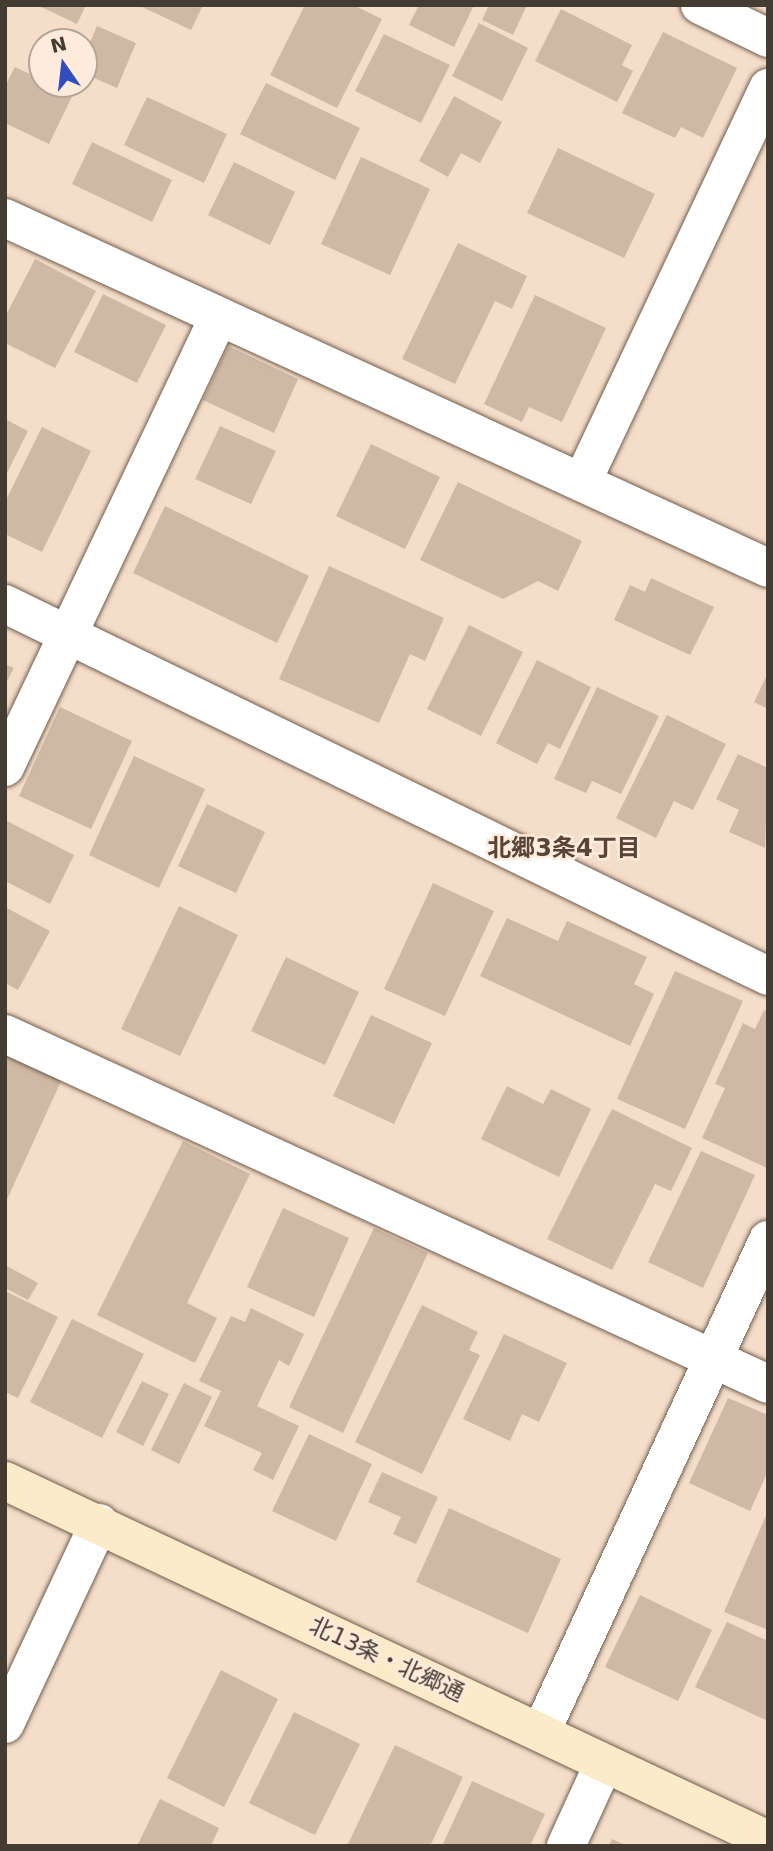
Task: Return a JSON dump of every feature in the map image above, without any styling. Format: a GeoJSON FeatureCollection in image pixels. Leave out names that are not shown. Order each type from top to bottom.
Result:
{"type":"FeatureCollection","features":[{"type":"Feature","properties":{"kind":"main road","name":"北13条・北郷通"},"geometry":{"type":"LineString","coordinates":[[5,1481],[768,1840]]}},
{"type":"Feature","properties":{"kind":"street"},"geometry":{"type":"LineString","coordinates":[[700,5],[758,24]]}},
{"type":"Feature","properties":{"kind":"street"},"geometry":{"type":"LineString","coordinates":[[582,482],[768,89]]}},
{"type":"Feature","properties":{"kind":"street"},"geometry":{"type":"LineString","coordinates":[[5,218],[218,319],[768,568]]}},
{"type":"Feature","properties":{"kind":"street"},"geometry":{"type":"LineString","coordinates":[[5,767],[218,319]]}},
{"type":"Feature","properties":{"kind":"street"},"geometry":{"type":"LineString","coordinates":[[5,604],[768,976]]}},
{"type":"Feature","properties":{"kind":"street"},"geometry":{"type":"LineString","coordinates":[[5,1034],[768,1384]]}},
{"type":"Feature","properties":{"kind":"street"},"geometry":{"type":"LineString","coordinates":[[541,1732],[768,1240]]}},
{"type":"Feature","properties":{"kind":"street"},"geometry":{"type":"LineString","coordinates":[[5,1724],[99,1523]]}},
{"type":"Feature","properties":{"kind":"street"},"geometry":{"type":"LineString","coordinates":[[566,1846],[604,1763]]}},
{"type":"Feature","properties":{"kind":"building"},"geometry":{"type":"Polygon","coordinates":[[[37,5],[86,5],[77,24],[37,5]]]}},
{"type":"Feature","properties":{"kind":"building"},"geometry":{"type":"Polygon","coordinates":[[[138,5],[203,5],[191,30],[138,5]]]}},
{"type":"Feature","properties":{"kind":"building"},"geometry":{"type":"Polygon","coordinates":[[[305,5],[353,5],[382,19],[337,108],[270,75],[305,5]]]}},
{"type":"Feature","properties":{"kind":"building"},"geometry":{"type":"Polygon","coordinates":[[[419,5],[474,5],[454,47],[409,25],[419,5]]]}},
{"type":"Feature","properties":{"kind":"building"},"geometry":{"type":"Polygon","coordinates":[[[489,5],[527,5],[513,35],[482,20],[489,5]]]}},
{"type":"Feature","properties":{"kind":"building"},"geometry":{"type":"Polygon","coordinates":[[[561,9],[632,45],[622,65],[633,71],[617,102],[535,61],[561,9]]]}},
{"type":"Feature","properties":{"kind":"building"},"geometry":{"type":"Polygon","coordinates":[[[479,23],[528,48],[502,101],[452,76],[479,23]]]}},
{"type":"Feature","properties":{"kind":"building"},"geometry":{"type":"Polygon","coordinates":[[[97,26],[136,43],[117,88],[98,80],[97,26]]]}},
{"type":"Feature","properties":{"kind":"building"},"geometry":{"type":"Polygon","coordinates":[[[663,32],[737,68],[703,138],[681,127],[675,138],[622,113],[663,32]]]}},
{"type":"Feature","properties":{"kind":"building"},"geometry":{"type":"Polygon","coordinates":[[[384,34],[450,65],[421,123],[355,91],[384,34]]]}},
{"type":"Feature","properties":{"kind":"building"},"geometry":{"type":"Polygon","coordinates":[[[15,67],[28,73],[28,98],[71,98],[49,144],[5,123],[5,86],[15,67]]]}},
{"type":"Feature","properties":{"kind":"building"},"geometry":{"type":"Polygon","coordinates":[[[266,83],[360,128],[335,180],[240,134],[266,83]]]}},
{"type":"Feature","properties":{"kind":"building"},"geometry":{"type":"Polygon","coordinates":[[[454,96],[502,122],[480,163],[461,153],[448,177],[419,161],[454,96]]]}},
{"type":"Feature","properties":{"kind":"building"},"geometry":{"type":"Polygon","coordinates":[[[147,97],[227,134],[204,183],[124,145],[147,97]]]}},
{"type":"Feature","properties":{"kind":"building"},"geometry":{"type":"Polygon","coordinates":[[[92,142],[172,180],[152,222],[72,184],[92,142]]]}},
{"type":"Feature","properties":{"kind":"building"},"geometry":{"type":"Polygon","coordinates":[[[558,148],[655,194],[624,258],[527,213],[558,148]]]}},
{"type":"Feature","properties":{"kind":"building"},"geometry":{"type":"Polygon","coordinates":[[[361,157],[430,189],[390,275],[321,244],[361,157]]]}},
{"type":"Feature","properties":{"kind":"building"},"geometry":{"type":"Polygon","coordinates":[[[234,162],[295,192],[270,245],[208,215],[234,162]]]}},
{"type":"Feature","properties":{"kind":"building"},"geometry":{"type":"Polygon","coordinates":[[[458,243],[527,276],[512,309],[495,301],[455,384],[402,359],[458,243]]]}},
{"type":"Feature","properties":{"kind":"building"},"geometry":{"type":"Polygon","coordinates":[[[35,259],[96,291],[55,368],[5,343],[5,317],[35,259]]]}},
{"type":"Feature","properties":{"kind":"building"},"geometry":{"type":"Polygon","coordinates":[[[103,294],[166,325],[137,383],[74,352],[103,294]]]}},
{"type":"Feature","properties":{"kind":"building"},"geometry":{"type":"Polygon","coordinates":[[[535,295],[606,328],[562,422],[529,407],[522,422],[484,404],[535,295]]]}},
{"type":"Feature","properties":{"kind":"building"},"geometry":{"type":"Polygon","coordinates":[[[228,346],[298,379],[274,433],[203,400],[228,346]]]}},
{"type":"Feature","properties":{"kind":"building"},"geometry":{"type":"Polygon","coordinates":[[[5,419],[28,431],[5,477],[5,419]]]}},
{"type":"Feature","properties":{"kind":"building"},"geometry":{"type":"Polygon","coordinates":[[[220,426],[276,451],[251,504],[195,479],[220,426]]]}},
{"type":"Feature","properties":{"kind":"building"},"geometry":{"type":"Polygon","coordinates":[[[42,427],[91,451],[42,552],[5,534],[5,502],[42,427]]]}},
{"type":"Feature","properties":{"kind":"building"},"geometry":{"type":"Polygon","coordinates":[[[371,444],[440,477],[405,549],[336,516],[371,444]]]}},
{"type":"Feature","properties":{"kind":"building"},"geometry":{"type":"Polygon","coordinates":[[[458,482],[582,541],[558,591],[538,581],[503,599],[420,560],[458,482]]]}},
{"type":"Feature","properties":{"kind":"building"},"geometry":{"type":"Polygon","coordinates":[[[165,506],[309,576],[277,643],[133,573],[165,506]]]}},
{"type":"Feature","properties":{"kind":"building"},"geometry":{"type":"Polygon","coordinates":[[[329,566],[444,618],[425,661],[410,654],[379,723],[279,679],[329,566]]]}},
{"type":"Feature","properties":{"kind":"building"},"geometry":{"type":"Polygon","coordinates":[[[651,578],[714,607],[690,655],[614,620],[630,585],[645,592],[651,578]]]}},
{"type":"Feature","properties":{"kind":"building"},"geometry":{"type":"Polygon","coordinates":[[[469,625],[523,652],[481,736],[427,709],[469,625]]]}},
{"type":"Feature","properties":{"kind":"building"},"geometry":{"type":"Polygon","coordinates":[[[537,660],[591,687],[560,749],[548,743],[537,764],[496,743],[537,660]]]}},
{"type":"Feature","properties":{"kind":"building"},"geometry":{"type":"Polygon","coordinates":[[[5,664],[14,668],[5,685],[5,664]]]}},
{"type":"Feature","properties":{"kind":"building"},"geometry":{"type":"Polygon","coordinates":[[[768,673],[768,709],[754,702],[768,673]]]}},
{"type":"Feature","properties":{"kind":"building"},"geometry":{"type":"Polygon","coordinates":[[[597,687],[659,716],[621,794],[592,781],[586,793],[554,779],[597,687]]]}},
{"type":"Feature","properties":{"kind":"building"},"geometry":{"type":"Polygon","coordinates":[[[60,707],[132,741],[91,829],[19,796],[60,707]]]}},
{"type":"Feature","properties":{"kind":"building"},"geometry":{"type":"Polygon","coordinates":[[[667,715],[726,744],[693,810],[674,801],[656,838],[616,818],[667,715]]]}},
{"type":"Feature","properties":{"kind":"building"},"geometry":{"type":"Polygon","coordinates":[[[738,754],[768,768],[765,848],[729,832],[739,810],[716,799],[738,754]]]}},
{"type":"Feature","properties":{"kind":"building"},"geometry":{"type":"Polygon","coordinates":[[[134,756],[205,789],[159,888],[89,855],[134,756]]]}},
{"type":"Feature","properties":{"kind":"building"},"geometry":{"type":"Polygon","coordinates":[[[207,804],[265,832],[236,893],[178,866],[207,804]]]}},
{"type":"Feature","properties":{"kind":"building"},"geometry":{"type":"Polygon","coordinates":[[[7,821],[74,855],[50,904],[5,881],[7,821]]]}},
{"type":"Feature","properties":{"kind":"building"},"geometry":{"type":"Polygon","coordinates":[[[433,883],[494,911],[445,1016],[384,989],[433,883]]]}},
{"type":"Feature","properties":{"kind":"building"},"geometry":{"type":"Polygon","coordinates":[[[179,906],[238,935],[180,1056],[121,1029],[179,906]]]}},
{"type":"Feature","properties":{"kind":"building"},"geometry":{"type":"Polygon","coordinates":[[[5,907],[50,931],[18,990],[5,983],[5,907]]]}},
{"type":"Feature","properties":{"kind":"building"},"geometry":{"type":"Polygon","coordinates":[[[507,918],[558,941],[567,921],[647,957],[634,984],[654,994],[630,1046],[480,976],[507,918]]]}},
{"type":"Feature","properties":{"kind":"building"},"geometry":{"type":"Polygon","coordinates":[[[286,957],[359,992],[325,1065],[251,1031],[286,957]]]}},
{"type":"Feature","properties":{"kind":"building"},"geometry":{"type":"Polygon","coordinates":[[[675,971],[743,1001],[685,1129],[617,1099],[675,971]]]}},
{"type":"Feature","properties":{"kind":"building"},"geometry":{"type":"Polygon","coordinates":[[[764,1010],[768,1012],[767,1168],[702,1138],[725,1088],[715,1084],[743,1023],[755,1029],[764,1010]]]}},
{"type":"Feature","properties":{"kind":"building"},"geometry":{"type":"Polygon","coordinates":[[[371,1015],[432,1043],[394,1124],[333,1096],[371,1015]]]}},
{"type":"Feature","properties":{"kind":"building"},"geometry":{"type":"Polygon","coordinates":[[[5,1053],[62,1079],[5,1204],[5,1053]]]}},
{"type":"Feature","properties":{"kind":"building"},"geometry":{"type":"Polygon","coordinates":[[[507,1086],[543,1104],[551,1089],[591,1109],[559,1177],[481,1139],[507,1086]]]}},
{"type":"Feature","properties":{"kind":"building"},"geometry":{"type":"Polygon","coordinates":[[[612,1109],[692,1148],[671,1191],[655,1184],[612,1270],[547,1239],[612,1109]]]}},
{"type":"Feature","properties":{"kind":"building"},"geometry":{"type":"Polygon","coordinates":[[[183,1141],[250,1174],[187,1303],[217,1318],[195,1363],[97,1315],[183,1141]]]}},
{"type":"Feature","properties":{"kind":"building"},"geometry":{"type":"Polygon","coordinates":[[[701,1151],[755,1175],[703,1288],[648,1262],[701,1151]]]}},
{"type":"Feature","properties":{"kind":"building"},"geometry":{"type":"Polygon","coordinates":[[[283,1208],[349,1238],[314,1317],[247,1287],[283,1208]]]}},
{"type":"Feature","properties":{"kind":"building"},"geometry":{"type":"Polygon","coordinates":[[[374,1228],[428,1253],[343,1433],[289,1407],[374,1228]]]}},
{"type":"Feature","properties":{"kind":"building"},"geometry":{"type":"Polygon","coordinates":[[[5,1265],[38,1283],[28,1300],[5,1288],[5,1265]]]}},
{"type":"Feature","properties":{"kind":"building"},"geometry":{"type":"Polygon","coordinates":[[[5,1291],[58,1317],[18,1398],[5,1392],[5,1291]]]}},
{"type":"Feature","properties":{"kind":"building"},"geometry":{"type":"Polygon","coordinates":[[[422,1305],[478,1332],[469,1350],[480,1355],[422,1474],[355,1442],[422,1305]]]}},
{"type":"Feature","properties":{"kind":"building"},"geometry":{"type":"Polygon","coordinates":[[[251,1308],[304,1334],[289,1366],[279,1360],[257,1406],[299,1426],[273,1480],[253,1470],[262,1453],[204,1426],[221,1391],[199,1381],[231,1316],[245,1322],[251,1308]]]}},
{"type":"Feature","properties":{"kind":"building"},"geometry":{"type":"Polygon","coordinates":[[[72,1319],[144,1354],[102,1438],[30,1402],[72,1319]]]}},
{"type":"Feature","properties":{"kind":"building"},"geometry":{"type":"Polygon","coordinates":[[[504,1334],[567,1363],[539,1422],[522,1414],[510,1441],[463,1419],[504,1334]]]}},
{"type":"Feature","properties":{"kind":"building"},"geometry":{"type":"Polygon","coordinates":[[[142,1381],[169,1394],[143,1446],[116,1432],[142,1381]]]}},
{"type":"Feature","properties":{"kind":"building"},"geometry":{"type":"Polygon","coordinates":[[[184,1383],[212,1397],[179,1464],[151,1450],[184,1383]]]}},
{"type":"Feature","properties":{"kind":"building"},"geometry":{"type":"Polygon","coordinates":[[[728,1398],[768,1415],[768,1471],[750,1511],[689,1483],[728,1398]]]}},
{"type":"Feature","properties":{"kind":"building"},"geometry":{"type":"Polygon","coordinates":[[[309,1434],[372,1464],[336,1541],[272,1511],[309,1434]]]}},
{"type":"Feature","properties":{"kind":"building"},"geometry":{"type":"Polygon","coordinates":[[[382,1472],[438,1497],[416,1544],[393,1534],[401,1517],[368,1502],[382,1472]]]}},
{"type":"Feature","properties":{"kind":"building"},"geometry":{"type":"Polygon","coordinates":[[[449,1508],[561,1559],[528,1633],[416,1582],[449,1508]]]}},
{"type":"Feature","properties":{"kind":"building"},"geometry":{"type":"Polygon","coordinates":[[[768,1511],[768,1630],[724,1612],[768,1511]]]}},
{"type":"Feature","properties":{"kind":"building"},"geometry":{"type":"Polygon","coordinates":[[[640,1595],[712,1630],[678,1701],[605,1667],[640,1595]]]}},
{"type":"Feature","properties":{"kind":"building"},"geometry":{"type":"Polygon","coordinates":[[[727,1622],[768,1641],[768,1721],[695,1687],[727,1622]]]}},
{"type":"Feature","properties":{"kind":"building"},"geometry":{"type":"Polygon","coordinates":[[[221,1670],[278,1699],[224,1807],[167,1778],[221,1670]]]}},
{"type":"Feature","properties":{"kind":"building"},"geometry":{"type":"Polygon","coordinates":[[[294,1712],[360,1744],[315,1835],[249,1803],[294,1712]]]}},
{"type":"Feature","properties":{"kind":"building"},"geometry":{"type":"Polygon","coordinates":[[[395,1745],[463,1777],[430,1846],[347,1846],[395,1745]]]}},
{"type":"Feature","properties":{"kind":"building"},"geometry":{"type":"Polygon","coordinates":[[[472,1781],[545,1814],[530,1846],[442,1846],[472,1781]]]}},
{"type":"Feature","properties":{"kind":"building"},"geometry":{"type":"Polygon","coordinates":[[[160,1799],[219,1828],[211,1846],[137,1846],[160,1799]]]}},
{"type":"Feature","properties":{"kind":"building"},"geometry":{"type":"Polygon","coordinates":[[[612,1839],[627,1846],[609,1846],[612,1839]]]}},
{"type":"Feature","properties":{"kind":"district","name":"北郷3条4丁目"},"geometry":{"type":"Point","coordinates":[564,849]}}]}
